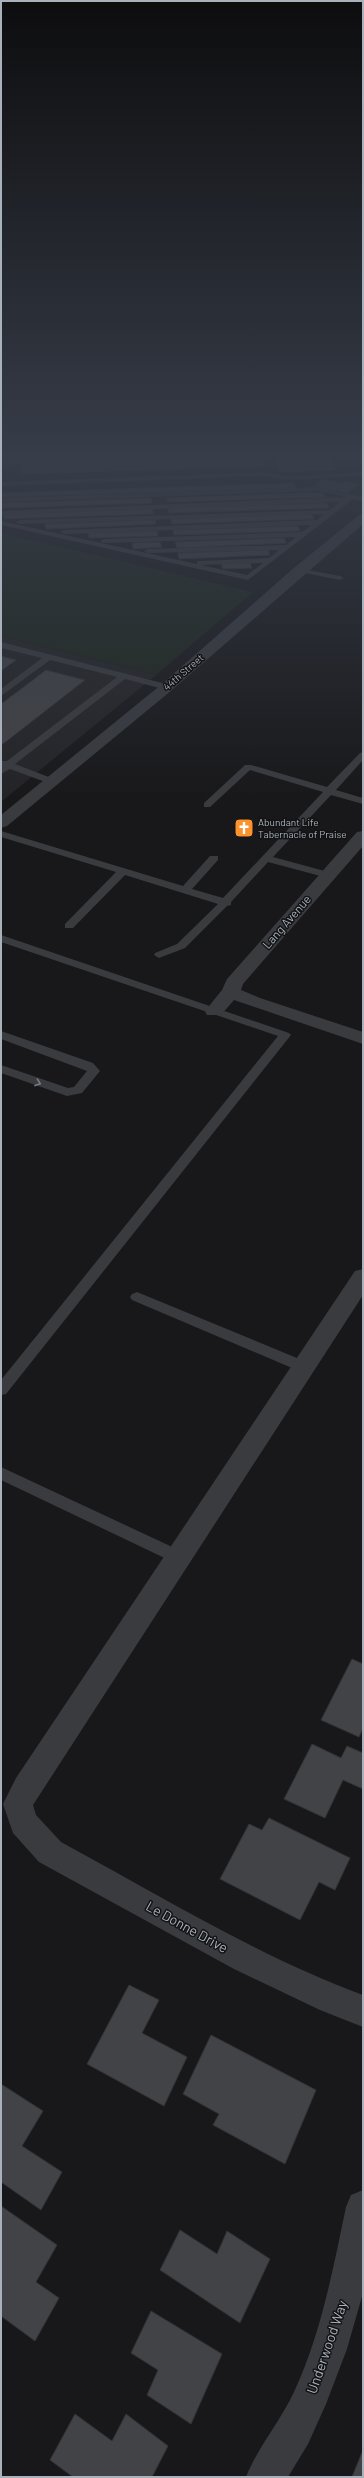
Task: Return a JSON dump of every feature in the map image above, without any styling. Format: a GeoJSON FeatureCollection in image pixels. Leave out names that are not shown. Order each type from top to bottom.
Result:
{"type":"FeatureCollection","features":[{"type":"Feature","properties":{"kind":"street","name":"44th Street"},"geometry":{"type":"LineString","coordinates":[[1,823],[167,687],[300,570]]}},
{"type":"Feature","properties":{"kind":"street","name":"Lang Avenue"},"geometry":{"type":"LineString","coordinates":[[214,1011],[231,992],[234,983],[363,836]]}},
{"type":"Feature","properties":{"kind":"street"},"geometry":{"type":"LineString","coordinates":[[231,992],[254,1002],[363,1038]]}},
{"type":"Feature","properties":{"kind":"street"},"geometry":{"type":"LineString","coordinates":[[14,1811],[26,1788],[363,1277]]}},
{"type":"Feature","properties":{"kind":"street","name":"Le Donne Drive"},"geometry":{"type":"LineString","coordinates":[[14,1811],[50,1852],[245,1958],[331,1999],[363,2011]]}},
{"type":"Feature","properties":{"kind":"street","name":"Underwood Way"},"geometry":{"type":"LineString","coordinates":[[265,2477],[294,2432],[314,2388],[336,2330],[351,2273],[363,2207]]}},
{"type":"Feature","properties":{"kind":"lane"},"geometry":{"type":"LineString","coordinates":[[204,569],[248,578],[260,569]]}},
{"type":"Feature","properties":{"kind":"lane"},"geometry":{"type":"LineString","coordinates":[[300,570],[340,578]]}},
{"type":"Feature","properties":{"kind":"lane"},"geometry":{"type":"LineString","coordinates":[[1,645],[167,687]]}},
{"type":"Feature","properties":{"kind":"lane"},"geometry":{"type":"LineString","coordinates":[[1,693],[48,657]]}},
{"type":"Feature","properties":{"kind":"lane"},"geometry":{"type":"LineString","coordinates":[[4,766],[123,676]]}},
{"type":"Feature","properties":{"kind":"lane"},"geometry":{"type":"LineString","coordinates":[[160,955],[181,946],[227,903],[329,790],[363,755]]}},
{"type":"Feature","properties":{"kind":"lane"},"geometry":{"type":"LineString","coordinates":[[4,766],[52,781]]}},
{"type":"Feature","properties":{"kind":"lane"},"geometry":{"type":"LineString","coordinates":[[207,805],[248,767],[363,800]]}},
{"type":"Feature","properties":{"kind":"lane"},"geometry":{"type":"LineString","coordinates":[[1,834],[227,903]]}},
{"type":"Feature","properties":{"kind":"lane"},"geometry":{"type":"LineString","coordinates":[[185,890],[214,858]]}},
{"type":"Feature","properties":{"kind":"lane"},"geometry":{"type":"LineString","coordinates":[[267,859],[328,875]]}},
{"type":"Feature","properties":{"kind":"lane"},"geometry":{"type":"LineString","coordinates":[[69,926],[123,871]]}},
{"type":"Feature","properties":{"kind":"lane"},"geometry":{"type":"LineString","coordinates":[[1,938],[285,1035],[1,1390]]}},
{"type":"Feature","properties":{"kind":"lane"},"geometry":{"type":"LineString","coordinates":[[1,1035],[89,1066],[94,1071],[78,1090],[67,1092],[1,1069]]}},
{"type":"Feature","properties":{"kind":"lane"},"geometry":{"type":"LineString","coordinates":[[137,1297],[304,1367]]}},
{"type":"Feature","properties":{"kind":"lane"},"geometry":{"type":"LineString","coordinates":[[1,1473],[178,1557]]}},
{"type":"Feature","properties":{"kind":"shaded area"},"geometry":{"type":"Polygon","coordinates":[[[1,569],[153,569],[253,592],[156,675],[1,636],[1,569]]]}},
{"type":"Feature","properties":{"kind":"shaded area"},"geometry":{"type":"Polygon","coordinates":[[[1,636],[156,675],[1,802],[1,636]]]}},
{"type":"Feature","properties":{"kind":"building"},"geometry":{"type":"Polygon","coordinates":[[[1,656],[16,660],[1,671],[1,656]]]}},
{"type":"Feature","properties":{"kind":"building"},"geometry":{"type":"Polygon","coordinates":[[[46,670],[85,680],[3,744],[1,743],[1,704],[46,670]]]}},
{"type":"Feature","properties":{"kind":"building"},"geometry":{"type":"Polygon","coordinates":[[[352,1659],[363,1664],[363,1728],[359,1737],[321,1720],[352,1659]]]}},
{"type":"Feature","properties":{"kind":"building"},"geometry":{"type":"Polygon","coordinates":[[[312,1744],[341,1758],[347,1746],[363,1753],[363,1789],[343,1780],[325,1818],[284,1799],[312,1744]]]}},
{"type":"Feature","properties":{"kind":"building"},"geometry":{"type":"Polygon","coordinates":[[[269,1818],[350,1858],[335,1890],[319,1882],[300,1920],[220,1879],[249,1824],[262,1830],[269,1818]]]}},
{"type":"Feature","properties":{"kind":"building"},"geometry":{"type":"Polygon","coordinates":[[[129,1985],[159,2000],[142,2033],[187,2057],[164,2106],[87,2064],[129,1985]]]}},
{"type":"Feature","properties":{"kind":"building"},"geometry":{"type":"Polygon","coordinates":[[[211,2035],[316,2090],[285,2164],[213,2125],[219,2114],[183,2094],[211,2035]]]}},
{"type":"Feature","properties":{"kind":"building"},"geometry":{"type":"Polygon","coordinates":[[[1,2084],[43,2111],[22,2146],[62,2172],[41,2210],[1,2182],[1,2084]]]}},
{"type":"Feature","properties":{"kind":"building"},"geometry":{"type":"Polygon","coordinates":[[[1,2206],[57,2245],[36,2282],[59,2298],[35,2341],[1,2316],[1,2206]]]}},
{"type":"Feature","properties":{"kind":"building"},"geometry":{"type":"Polygon","coordinates":[[[180,2230],[217,2254],[227,2231],[270,2259],[240,2323],[160,2270],[180,2230]]]}},
{"type":"Feature","properties":{"kind":"building"},"geometry":{"type":"Polygon","coordinates":[[[151,2311],[222,2354],[191,2424],[147,2395],[158,2370],[131,2353],[151,2311]]]}},
{"type":"Feature","properties":{"kind":"building"},"geometry":{"type":"Polygon","coordinates":[[[75,2414],[112,2441],[126,2414],[168,2446],[152,2477],[73,2477],[50,2460],[75,2414]]]}},
{"type":"Feature","properties":{"kind":"building"},"geometry":{"type":"Polygon","coordinates":[[[363,2450],[363,2477],[352,2477],[363,2450]]]}},
{"type":"Feature","properties":{"kind":"place","name":"Abundant Life Tabernacle of Praise"},"geometry":{"type":"Point","coordinates":[244,828]}}]}
